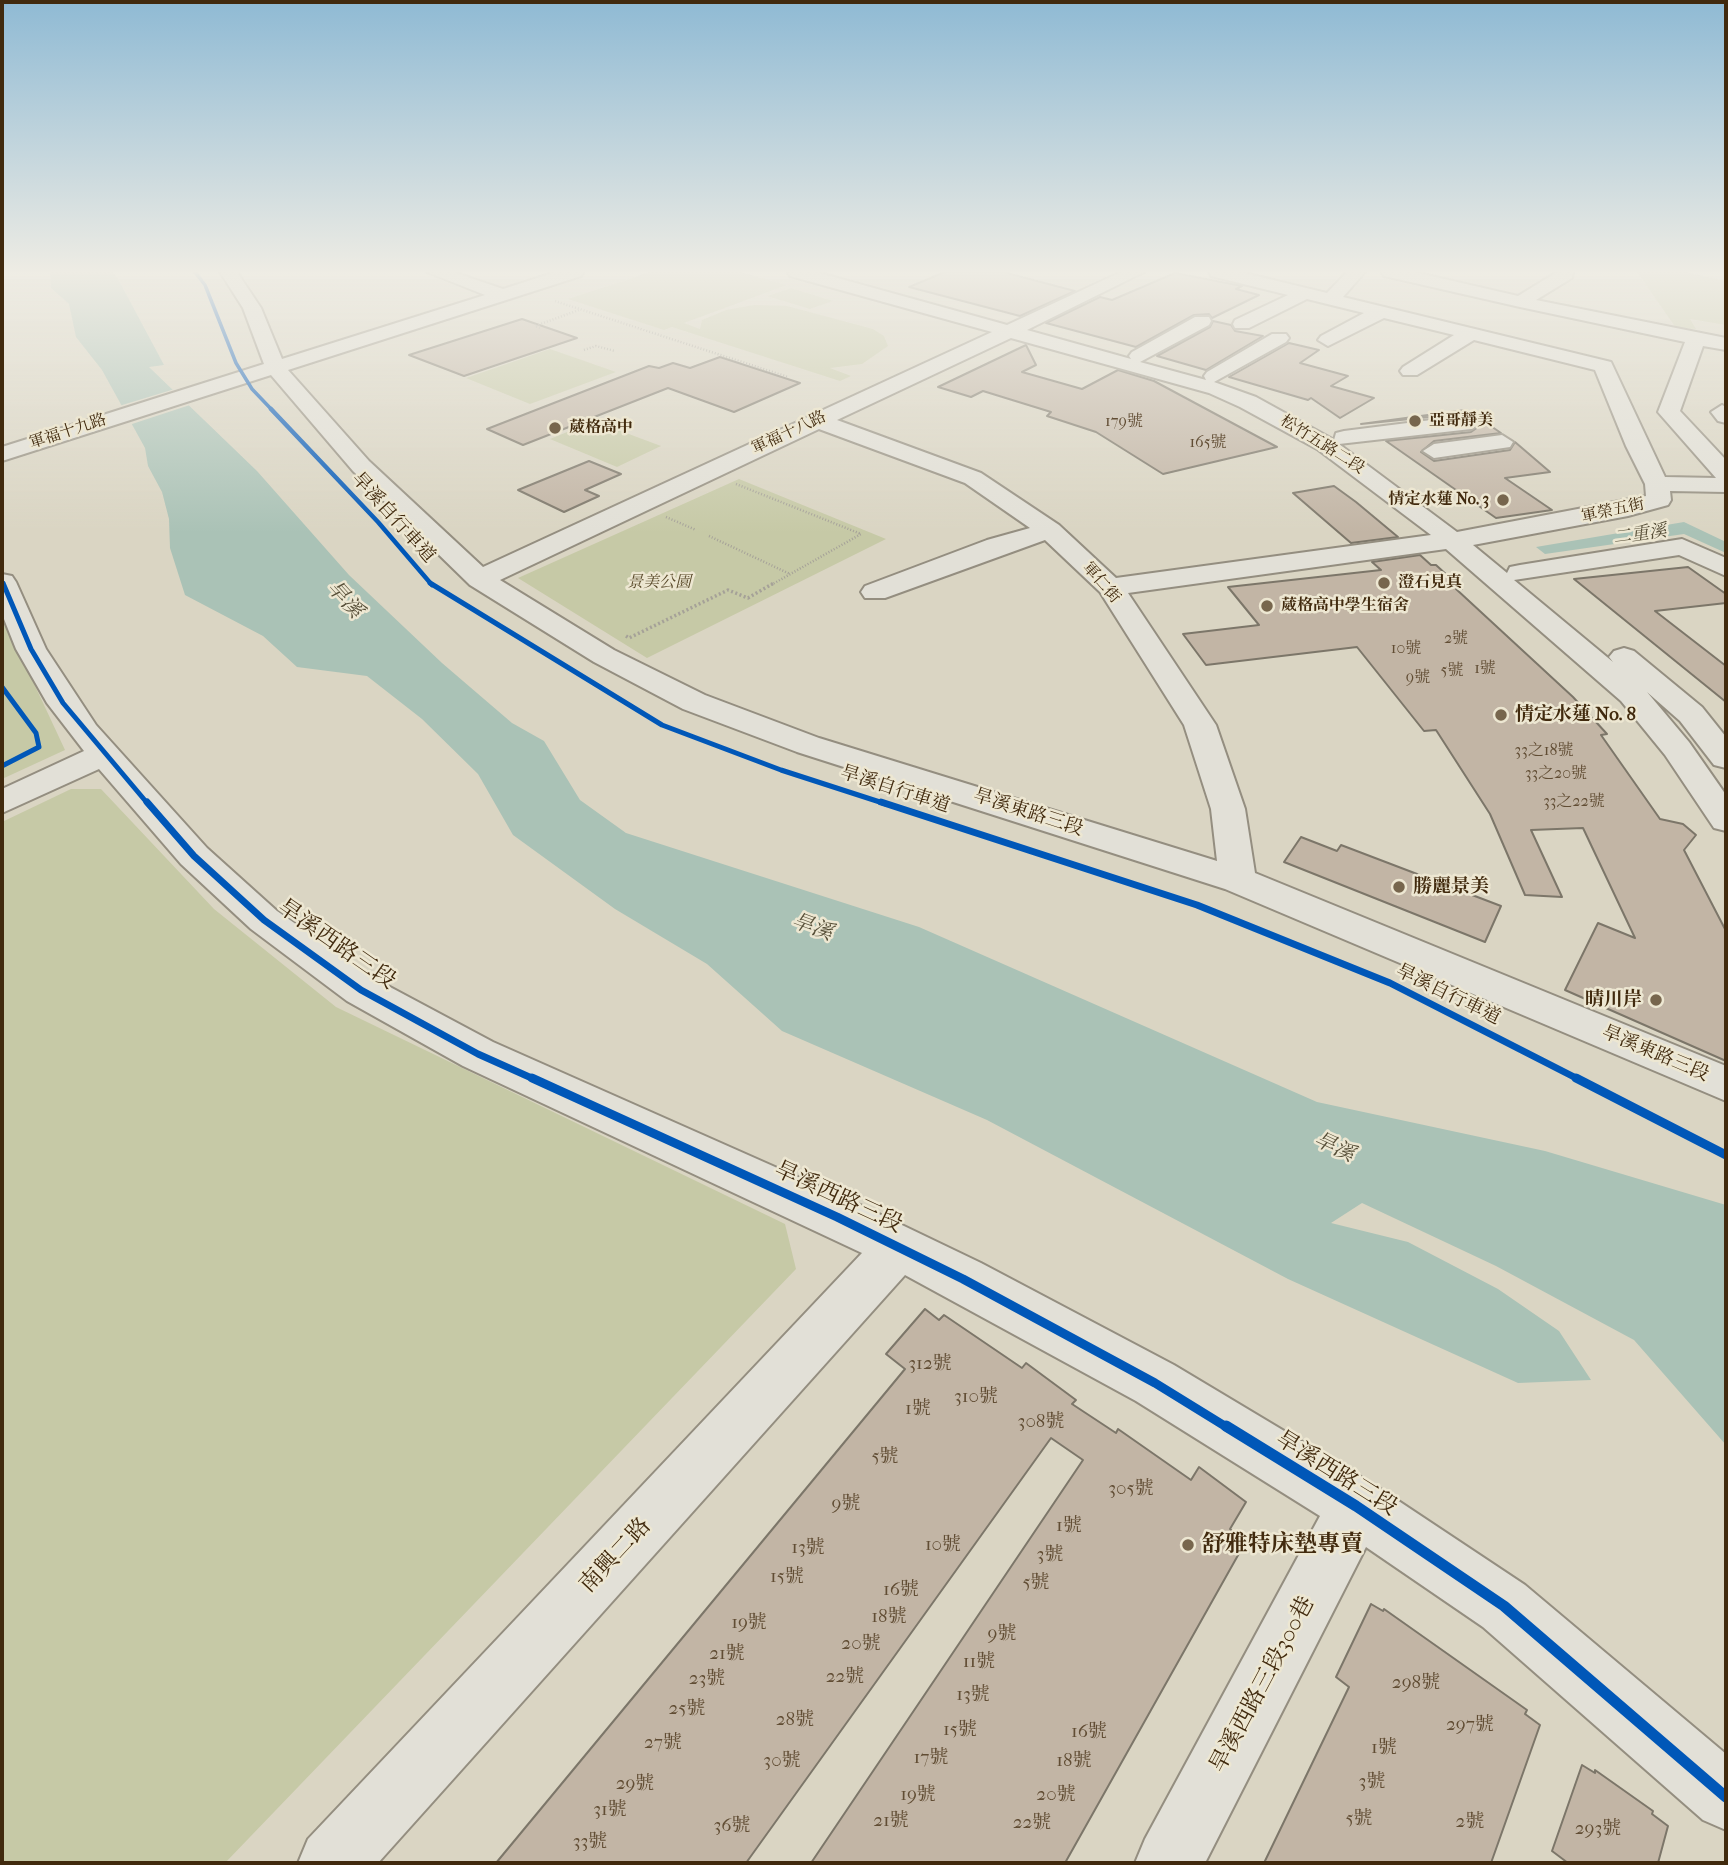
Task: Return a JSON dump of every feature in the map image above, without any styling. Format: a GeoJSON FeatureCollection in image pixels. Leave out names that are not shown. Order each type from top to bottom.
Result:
{"type":"FeatureCollection","features":[{"type":"Feature","properties":{"kind":"street","name":"旱溪東路三段"},"geometry":{"type":"LineString","coordinates":[[265,359],[266,369],[361,466],[480,579],[604,656],[694,702],[808,745],[1238,880],[1726,1084]]}},
{"type":"Feature","properties":{"kind":"street","name":"軍福十九路"},"geometry":{"type":"LineString","coordinates":[[7,452],[298,359]]}},
{"type":"Feature","properties":{"kind":"street","name":"軍福十八路"},"geometry":{"type":"LineString","coordinates":[[480,579],[951,359]]}},
{"type":"Feature","properties":{"kind":"street","name":"松竹五路二段"},"geometry":{"type":"LineString","coordinates":[[1117,359],[1248,402],[1325,444],[1394,493],[1520,573],[1691,714],[1726,758]]}},
{"type":"Feature","properties":{"kind":"street","name":"松竹五路二段"},"geometry":{"type":"LineString","coordinates":[[1150,359],[1214,376],[1289,406],[1376,458],[1632,694],[1677,750],[1726,820]]}},
{"type":"Feature","properties":{"kind":"street"},"geometry":{"type":"LineString","coordinates":[[1214,376],[1243,359]]}},
{"type":"Feature","properties":{"kind":"street"},"geometry":{"type":"LineString","coordinates":[[1410,371],[1429,359]]}},
{"type":"Feature","properties":{"kind":"street"},"geometry":{"type":"LineString","coordinates":[[1575,359],[1604,366]]}},
{"type":"Feature","properties":{"kind":"street","name":"軍榮五街"},"geometry":{"type":"LineString","coordinates":[[1110,587],[1464,539],[1639,507],[1659,500],[1657,484],[1637,446],[1602,359]]}},
{"type":"Feature","properties":{"kind":"street"},"geometry":{"type":"LineString","coordinates":[[1689,359],[1669,412],[1726,474]]}},
{"type":"Feature","properties":{"kind":"street","name":"軍仁街"},"geometry":{"type":"LineString","coordinates":[[816,421],[973,478],[1050,530],[1110,587],[1200,725],[1228,809],[1238,880]]}},
{"type":"Feature","properties":{"kind":"street"},"geometry":{"type":"LineString","coordinates":[[1344,438],[1471,422]]}},
{"type":"Feature","properties":{"kind":"street"},"geometry":{"type":"LineString","coordinates":[[1414,453],[1502,442]]}},
{"type":"Feature","properties":{"kind":"street"},"geometry":{"type":"LineString","coordinates":[[1657,484],[1726,485]]}},
{"type":"Feature","properties":{"kind":"street"},"geometry":{"type":"LineString","coordinates":[[875,592],[996,546],[1050,530]]}},
{"type":"Feature","properties":{"kind":"street"},"geometry":{"type":"LineString","coordinates":[[1520,573],[1682,547],[1726,568]]}},
{"type":"Feature","properties":{"kind":"street","name":"旱溪西路三段"},"geometry":{"type":"LineString","coordinates":[[2,582],[31,649],[63,703],[104,754],[194,856],[264,920],[361,990],[478,1054],[963,1279],[1155,1383],[1356,1506],[1504,1606],[1726,1797]]}},
{"type":"Feature","properties":{"kind":"street"},"geometry":{"type":"LineString","coordinates":[[2,802],[104,754]]}},
{"type":"Feature","properties":{"kind":"street","name":"南興二路"},"geometry":{"type":"LineString","coordinates":[[332,1863],[853,1299],[897,1247]]}},
{"type":"Feature","properties":{"kind":"street","name":"旱溪西路三段300巷"},"geometry":{"type":"LineString","coordinates":[[1169,1863],[1356,1506]]}},
{"type":"Feature","properties":{"kind":"path"},"geometry":{"type":"LineString","coordinates":[[732,359],[788,377]]}},
{"type":"Feature","properties":{"kind":"path"},"geometry":{"type":"LineString","coordinates":[[618,632],[629,638],[728,590],[748,598],[861,534],[734,483],[724,489]]}},
{"type":"Feature","properties":{"kind":"path"},"geometry":{"type":"LineString","coordinates":[[677,512],[666,517],[696,530]]}},
{"type":"Feature","properties":{"kind":"path"},"geometry":{"type":"LineString","coordinates":[[709,536],[790,574]]}},
{"type":"Feature","properties":{"kind":"green space"},"geometry":{"type":"Polygon","coordinates":[[[521,359],[579,359],[616,372],[530,404],[466,378],[521,359]]]}},
{"type":"Feature","properties":{"kind":"green space"},"geometry":{"type":"Polygon","coordinates":[[[772,359],[869,359],[862,364],[830,368],[851,376],[840,381],[772,359]]]}},
{"type":"Feature","properties":{"kind":"green space"},"geometry":{"type":"Polygon","coordinates":[[[594,421],[661,446],[617,467],[550,439],[594,421]]]}},
{"type":"Feature","properties":{"kind":"green space","name":"景美公園"},"geometry":{"type":"Polygon","coordinates":[[[739,479],[886,539],[647,658],[518,578],[739,479]]]}},
{"type":"Feature","properties":{"kind":"green space"},"geometry":{"type":"Polygon","coordinates":[[[2,615],[65,750],[2,779],[2,615]]]}},
{"type":"Feature","properties":{"kind":"green space"},"geometry":{"type":"Polygon","coordinates":[[[71,789],[101,789],[214,909],[336,1007],[785,1224],[796,1269],[225,1863],[2,1863],[2,822],[71,789]]]}},
{"type":"Feature","properties":{"kind":"water","name":"旱溪"},"geometry":{"type":"Polygon","coordinates":[[[93,359],[161,359],[164,365],[149,367],[257,471],[349,575],[442,663],[512,723],[544,741],[580,800],[626,833],[919,927],[1317,1102],[1545,1151],[1726,1205],[1726,1445],[1634,1340],[1496,1266],[1362,1203],[1331,1223],[1408,1242],[1498,1289],[1559,1331],[1591,1380],[1518,1383],[1288,1279],[987,1120],[782,1031],[707,964],[615,909],[513,835],[478,774],[422,719],[367,676],[297,667],[263,636],[185,595],[170,548],[169,519],[162,492],[148,466],[145,448],[93,359]]]}},
{"type":"Feature","properties":{"kind":"water","name":"二重溪"},"geometry":{"type":"Polygon","coordinates":[[[1684,522],[1726,542],[1726,553],[1684,534],[1545,554],[1536,547],[1684,522]]]}},
{"type":"Feature","properties":{"kind":"pier"},"geometry":{"type":"Polygon","coordinates":[[[178,388],[193,404],[129,425],[119,406],[178,388]]]}},
{"type":"Feature","properties":{"kind":"building"},"geometry":{"type":"Polygon","coordinates":[[[420,359],[514,359],[464,376],[420,359]]]}},
{"type":"Feature","properties":{"kind":"building"},"geometry":{"type":"Polygon","coordinates":[[[714,359],[726,359],[800,383],[734,412],[668,388],[523,445],[487,429],[649,366],[659,368],[673,363],[690,368],[714,359]]]}},
{"type":"Feature","properties":{"kind":"building"},"geometry":{"type":"Polygon","coordinates":[[[997,359],[1033,359],[1036,365],[1022,372],[1082,389],[1118,370],[1154,381],[1277,447],[1163,474],[1096,432],[1047,416],[1051,412],[983,391],[971,397],[938,387],[997,359]]]}},
{"type":"Feature","properties":{"kind":"building"},"geometry":{"type":"Polygon","coordinates":[[[1168,359],[1224,359],[1206,370],[1168,359]]]}},
{"type":"Feature","properties":{"kind":"building"},"geometry":{"type":"Polygon","coordinates":[[[1261,359],[1306,359],[1300,363],[1348,376],[1331,386],[1374,398],[1340,418],[1311,398],[1308,400],[1229,377],[1261,359]]]}},
{"type":"Feature","properties":{"kind":"building"},"geometry":{"type":"Polygon","coordinates":[[[1465,410],[1469,413],[1361,424],[1465,410]]]}},
{"type":"Feature","properties":{"kind":"building"},"geometry":{"type":"Polygon","coordinates":[[[1485,422],[1501,433],[1434,441],[1421,452],[1434,461],[1510,450],[1515,442],[1550,472],[1505,478],[1552,510],[1496,518],[1386,441],[1471,432],[1485,422]]]}},
{"type":"Feature","properties":{"kind":"building"},"geometry":{"type":"Polygon","coordinates":[[[589,461],[621,474],[585,490],[599,496],[564,512],[518,490],[589,461]]]}},
{"type":"Feature","properties":{"kind":"building"},"geometry":{"type":"Polygon","coordinates":[[[1334,486],[1398,537],[1351,543],[1293,493],[1334,486]]]}},
{"type":"Feature","properties":{"kind":"building"},"geometry":{"type":"Polygon","coordinates":[[[1420,555],[1431,565],[1436,565],[1462,589],[1456,589],[1573,697],[1607,734],[1601,735],[1660,819],[1683,824],[1696,835],[1684,850],[1726,931],[1726,1061],[1565,990],[1598,923],[1635,938],[1583,828],[1531,830],[1562,897],[1525,895],[1490,814],[1436,730],[1424,731],[1357,647],[1206,665],[1183,634],[1259,625],[1228,587],[1381,570],[1372,562],[1420,555]]]}},
{"type":"Feature","properties":{"kind":"building"},"geometry":{"type":"Polygon","coordinates":[[[1688,567],[1726,594],[1726,603],[1655,611],[1726,666],[1726,702],[1574,579],[1688,567]]]}},
{"type":"Feature","properties":{"kind":"building","name":"勝麗景美"},"geometry":{"type":"Polygon","coordinates":[[[1301,837],[1337,851],[1341,845],[1501,906],[1485,942],[1284,862],[1301,837]]]}},
{"type":"Feature","properties":{"kind":"building"},"geometry":{"type":"Polygon","coordinates":[[[925,1309],[939,1320],[944,1315],[1022,1368],[1026,1363],[1076,1400],[1072,1404],[1116,1433],[1118,1429],[1191,1480],[1199,1467],[1246,1502],[1230,1529],[1246,1541],[1065,1863],[811,1863],[1083,1460],[1051,1438],[746,1863],[496,1863],[905,1369],[886,1354],[925,1309]]]}},
{"type":"Feature","properties":{"kind":"building"},"geometry":{"type":"Polygon","coordinates":[[[1371,1604],[1383,1611],[1384,1609],[1527,1710],[1525,1714],[1540,1725],[1491,1863],[1264,1863],[1349,1687],[1336,1677],[1371,1604]]]}},
{"type":"Feature","properties":{"kind":"building"},"geometry":{"type":"Polygon","coordinates":[[[1582,1765],[1595,1773],[1595,1770],[1653,1811],[1652,1814],[1668,1826],[1658,1863],[1568,1863],[1552,1851],[1582,1765]]]}},
{"type":"Feature","properties":{"kind":"cycle path","name":"旱溪自行車道"},"geometry":{"type":"LineString","coordinates":[[234,359],[252,389],[378,522],[435,589],[662,725],[781,770],[1197,905],[1390,983],[1726,1155]]}},
{"type":"Feature","properties":{"kind":"cycle path"},"geometry":{"type":"LineString","coordinates":[[2,582],[31,649],[63,703],[85,732],[194,856],[264,920],[361,990],[478,1054],[837,1217],[963,1279],[1155,1383],[1356,1506],[1504,1606],[1726,1797]]}},
{"type":"Feature","properties":{"kind":"cycle path"},"geometry":{"type":"LineString","coordinates":[[2,687],[36,733],[39,747],[2,766]]}},
{"type":"Feature","properties":{"kind":"place","name":"亞哥靜美"},"geometry":{"type":"Point","coordinates":[1415,421]}},
{"type":"Feature","properties":{"kind":"place","name":"葳格高中"},"geometry":{"type":"Point","coordinates":[555,428]}},
{"type":"Feature","properties":{"kind":"place","name":"情定水蓮 No. 3"},"geometry":{"type":"Point","coordinates":[1503,500]}},
{"type":"Feature","properties":{"kind":"place","name":"澄石見真"},"geometry":{"type":"Point","coordinates":[1384,583]}},
{"type":"Feature","properties":{"kind":"place","name":"葳格高中學生宿舍"},"geometry":{"type":"Point","coordinates":[1267,606]}},
{"type":"Feature","properties":{"kind":"place","name":"情定水蓮 No. 8"},"geometry":{"type":"Point","coordinates":[1501,715]}},
{"type":"Feature","properties":{"kind":"place","name":"勝麗景美"},"geometry":{"type":"Point","coordinates":[1399,887]}},
{"type":"Feature","properties":{"kind":"place","name":"晴川岸"},"geometry":{"type":"Point","coordinates":[1656,1000]}},
{"type":"Feature","properties":{"kind":"place","name":"舒雅特床墊專賣"},"geometry":{"type":"Point","coordinates":[1188,1545]}}]}
